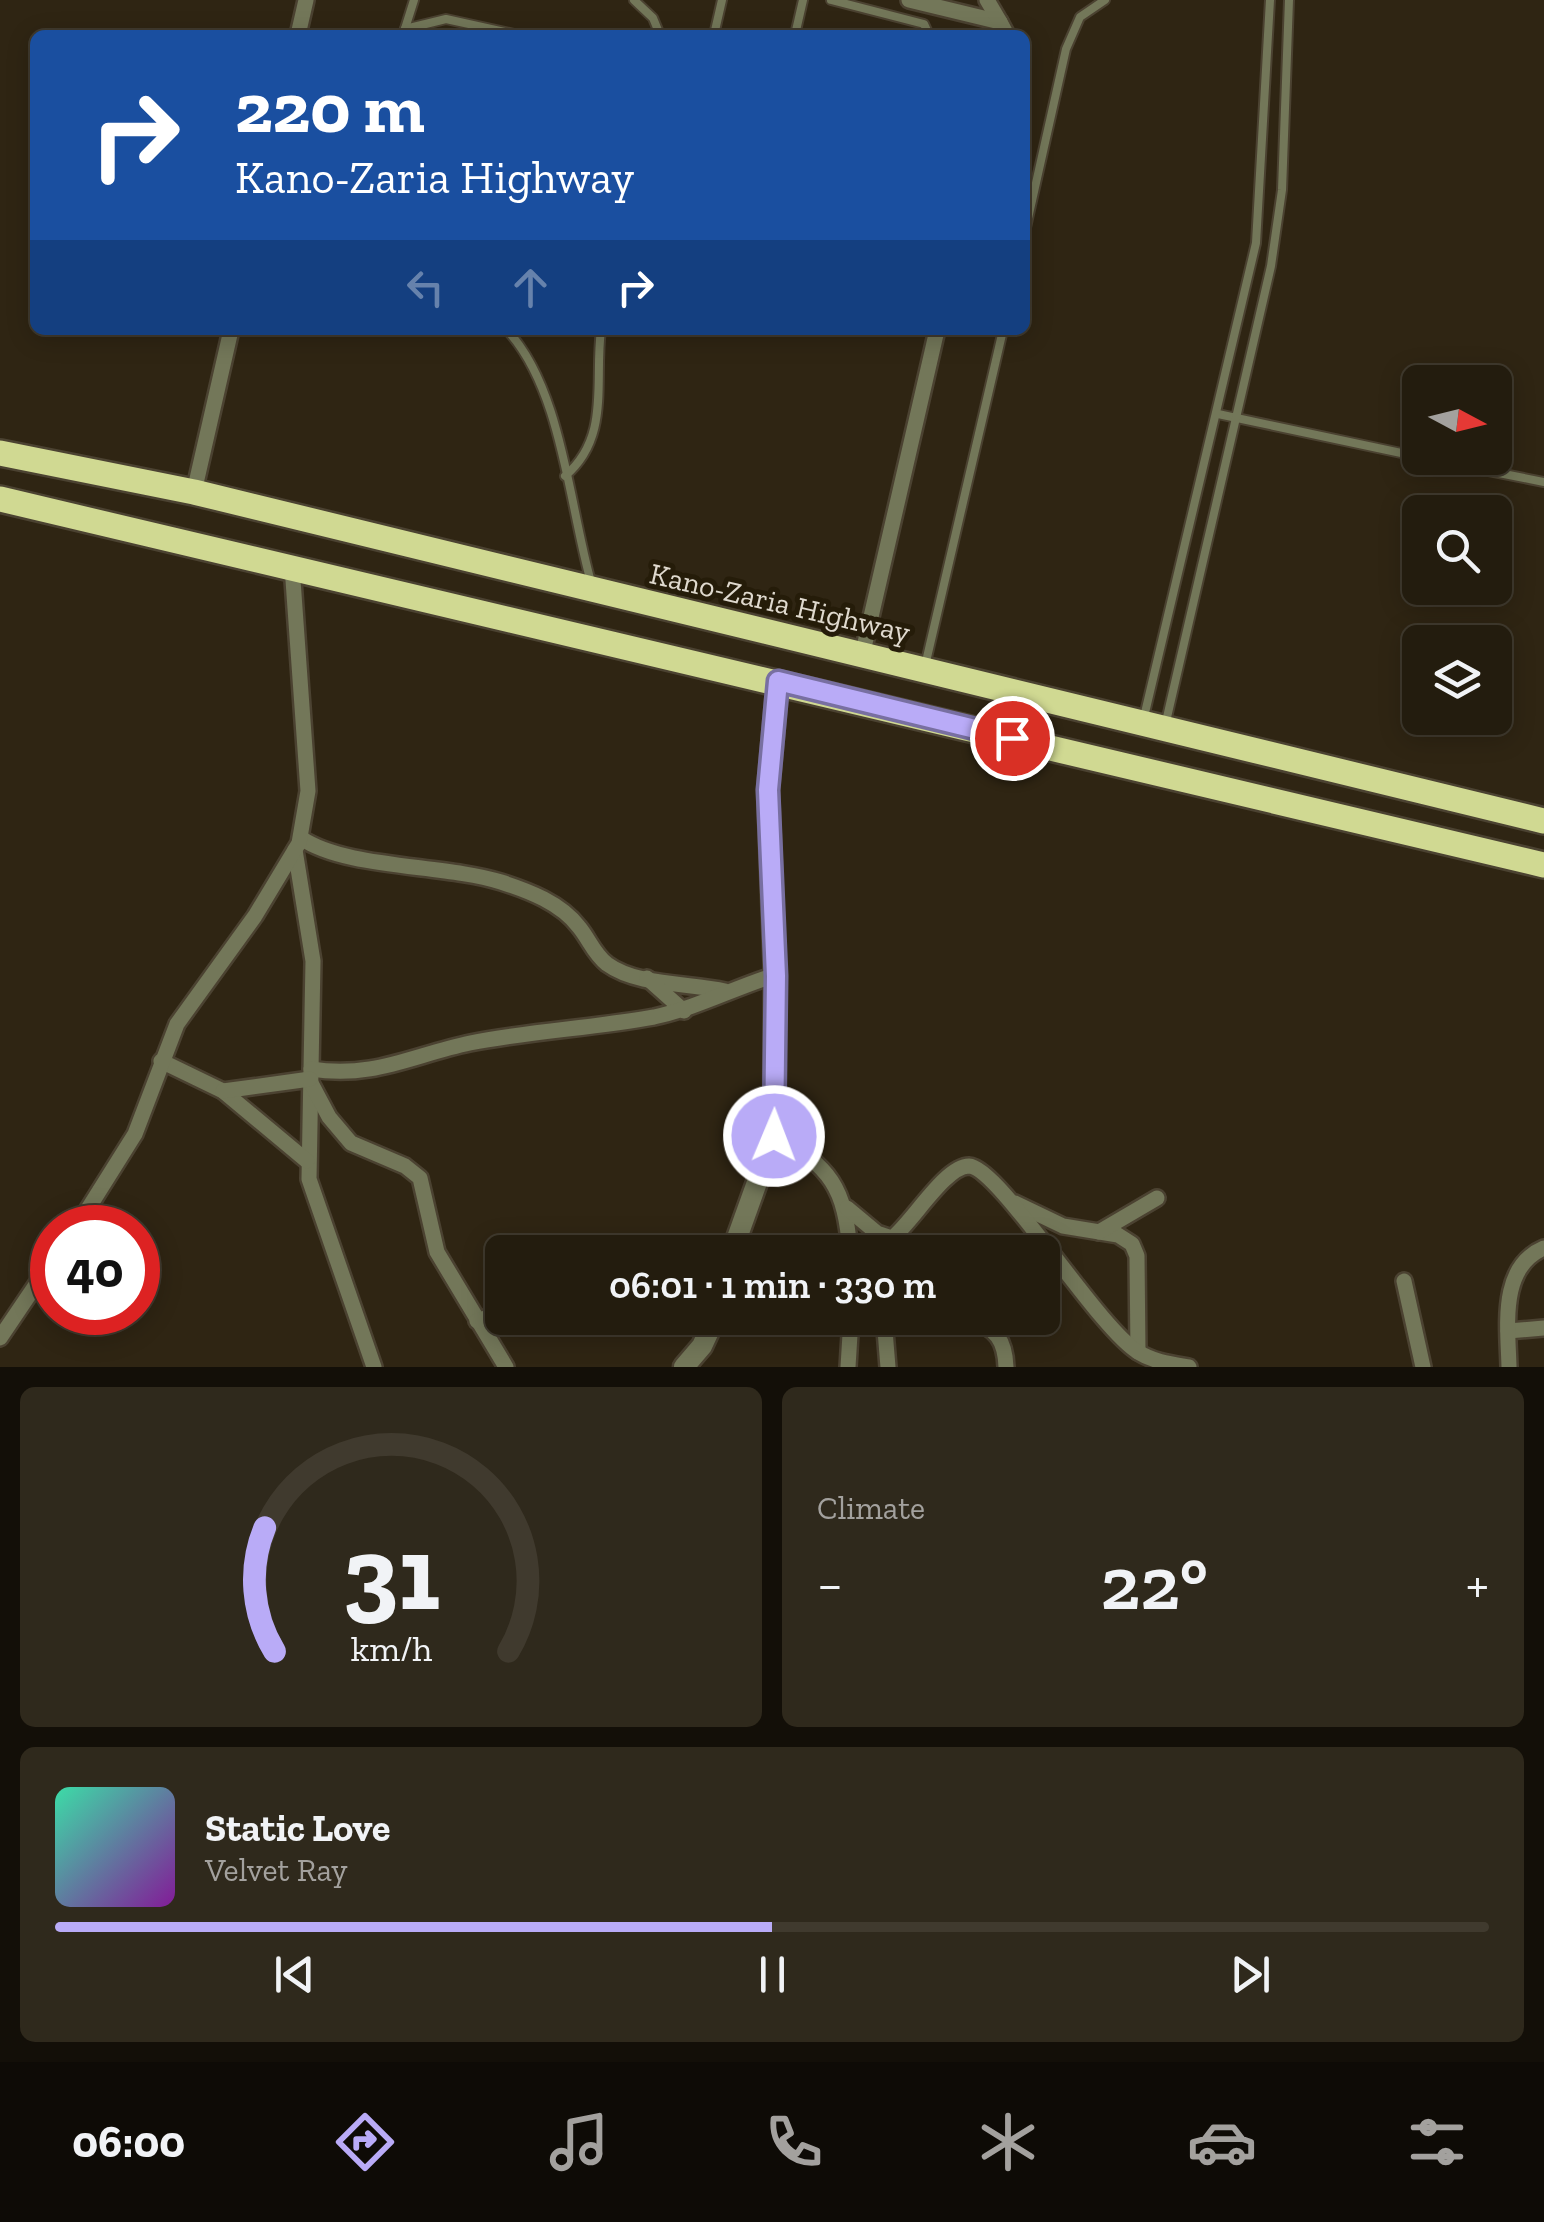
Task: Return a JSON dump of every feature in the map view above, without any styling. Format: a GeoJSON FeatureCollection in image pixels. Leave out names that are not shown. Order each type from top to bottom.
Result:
{"type":"FeatureCollection","features":[{"type":"Feature","properties":{"kind":"highway","name":"Kano-Zaria Highway"},"geometry":{"type":"LineString","coordinates":[[0,453],[194,492],[1544,821]]}},
{"type":"Feature","properties":{"kind":"highway"},"geometry":{"type":"LineString","coordinates":[[34,458],[11,501],[1544,865]]}},
{"type":"Feature","properties":{"kind":"street"},"geometry":{"type":"LineString","coordinates":[[299,30],[306,0]]}},
{"type":"Feature","properties":{"kind":"street"},"geometry":{"type":"LineString","coordinates":[[909,0],[1004,29]]}},
{"type":"Feature","properties":{"kind":"street"},"geometry":{"type":"LineString","coordinates":[[987,0],[1004,29]]}},
{"type":"Feature","properties":{"kind":"street"},"geometry":{"type":"LineString","coordinates":[[194,492],[230,335]]}},
{"type":"Feature","properties":{"kind":"street"},"geometry":{"type":"LineString","coordinates":[[862,656],[935,335]]}},
{"type":"Feature","properties":{"kind":"street"},"geometry":{"type":"LineString","coordinates":[[292,566],[308,791],[298,844],[313,961],[307,1161],[316,1204],[374,1367]]}},
{"type":"Feature","properties":{"kind":"street"},"geometry":{"type":"LineString","coordinates":[[738,1235],[774,1136],[776,976],[768,790],[778,681]]}},
{"type":"Feature","properties":{"kind":"street"},"geometry":{"type":"LineString","coordinates":[[298,844],[474,875],[534,894],[576,923],[608,964],[647,978],[725,991]]}},
{"type":"Feature","properties":{"kind":"street"},"geometry":{"type":"LineString","coordinates":[[90,1205],[134,1134],[184,1011],[255,916],[298,844]]}},
{"type":"Feature","properties":{"kind":"street"},"geometry":{"type":"LineString","coordinates":[[223,1092],[311,1074],[397,1066],[464,1044],[684,1011],[725,991],[776,976]]}},
{"type":"Feature","properties":{"kind":"street"},"geometry":{"type":"LineString","coordinates":[[647,978],[684,1011]]}},
{"type":"Feature","properties":{"kind":"street"},"geometry":{"type":"LineString","coordinates":[[161,1061],[223,1092],[307,1161]]}},
{"type":"Feature","properties":{"kind":"street"},"geometry":{"type":"LineString","coordinates":[[311,1074],[329,1117],[351,1142],[405,1166],[420,1178],[437,1252],[506,1367]]}},
{"type":"Feature","properties":{"kind":"street"},"geometry":{"type":"LineString","coordinates":[[774,1136],[812,1157],[835,1183],[846,1208],[848,1235]]}},
{"type":"Feature","properties":{"kind":"street"},"geometry":{"type":"LineString","coordinates":[[846,1208],[878,1233],[892,1238],[952,1172],[968,1166],[981,1170],[1011,1202],[1110,1330],[1138,1352],[1161,1363],[1189,1367]]}},
{"type":"Feature","properties":{"kind":"street"},"geometry":{"type":"LineString","coordinates":[[1099,1232],[1157,1198]]}},
{"type":"Feature","properties":{"kind":"street"},"geometry":{"type":"LineString","coordinates":[[1011,1202],[1063,1226],[1118,1235],[1136,1249],[1138,1352]]}},
{"type":"Feature","properties":{"kind":"street"},"geometry":{"type":"LineString","coordinates":[[1510,1367],[1508,1303],[1518,1267],[1528,1255],[1544,1248]]}},
{"type":"Feature","properties":{"kind":"street"},"geometry":{"type":"LineString","coordinates":[[1404,1281],[1423,1367]]}},
{"type":"Feature","properties":{"kind":"street"},"geometry":{"type":"LineString","coordinates":[[0,1338],[30,1294]]}},
{"type":"Feature","properties":{"kind":"street"},"geometry":{"type":"LineString","coordinates":[[478,1320],[485,1318]]}},
{"type":"Feature","properties":{"kind":"street"},"geometry":{"type":"LineString","coordinates":[[1508,1331],[1544,1328]]}},
{"type":"Feature","properties":{"kind":"street"},"geometry":{"type":"LineString","coordinates":[[684,1367],[706,1335]]}},
{"type":"Feature","properties":{"kind":"street"},"geometry":{"type":"LineString","coordinates":[[848,1367],[850,1335]]}},
{"type":"Feature","properties":{"kind":"street"},"geometry":{"type":"LineString","coordinates":[[885,1335],[888,1367]]}},
{"type":"Feature","properties":{"kind":"street"},"geometry":{"type":"LineString","coordinates":[[999,1335],[1006,1347],[1006,1367]]}},
{"type":"Feature","properties":{"kind":"lane"},"geometry":{"type":"LineString","coordinates":[[405,30],[414,0]]}},
{"type":"Feature","properties":{"kind":"lane"},"geometry":{"type":"LineString","coordinates":[[634,0],[653,18],[658,30]]}},
{"type":"Feature","properties":{"kind":"lane"},"geometry":{"type":"LineString","coordinates":[[715,30],[722,0]]}},
{"type":"Feature","properties":{"kind":"lane"},"geometry":{"type":"LineString","coordinates":[[796,30],[803,0]]}},
{"type":"Feature","properties":{"kind":"lane"},"geometry":{"type":"LineString","coordinates":[[831,0],[924,24],[926,30]]}},
{"type":"Feature","properties":{"kind":"lane"},"geometry":{"type":"LineString","coordinates":[[1030,210],[1066,49],[1080,17],[1106,0]]}},
{"type":"Feature","properties":{"kind":"lane"},"geometry":{"type":"LineString","coordinates":[[1154,723],[1259,217],[1270,0]]}},
{"type":"Feature","properties":{"kind":"lane"},"geometry":{"type":"LineString","coordinates":[[1154,723],[1236,420],[1279,214],[1289,0]]}},
{"type":"Feature","properties":{"kind":"lane"},"geometry":{"type":"LineString","coordinates":[[410,30],[446,19],[496,30]]}},
{"type":"Feature","properties":{"kind":"lane"},"geometry":{"type":"LineString","coordinates":[[510,335],[537,379],[550,410],[594,591]]}},
{"type":"Feature","properties":{"kind":"lane"},"geometry":{"type":"LineString","coordinates":[[566,476],[582,459],[600,405],[601,335]]}},
{"type":"Feature","properties":{"kind":"lane"},"geometry":{"type":"LineString","coordinates":[[924,670],[1002,335]]}},
{"type":"Feature","properties":{"kind":"lane"},"geometry":{"type":"LineString","coordinates":[[1218,414],[1402,453]]}},
{"type":"Feature","properties":{"kind":"lane"},"geometry":{"type":"LineString","coordinates":[[1510,475],[1544,482]]}},
{"type":"Feature","properties":{"kind":"route"},"geometry":{"type":"LineString","coordinates":[[774,1136],[776,976],[768,790],[778,681],[1012,738]]}}]}
